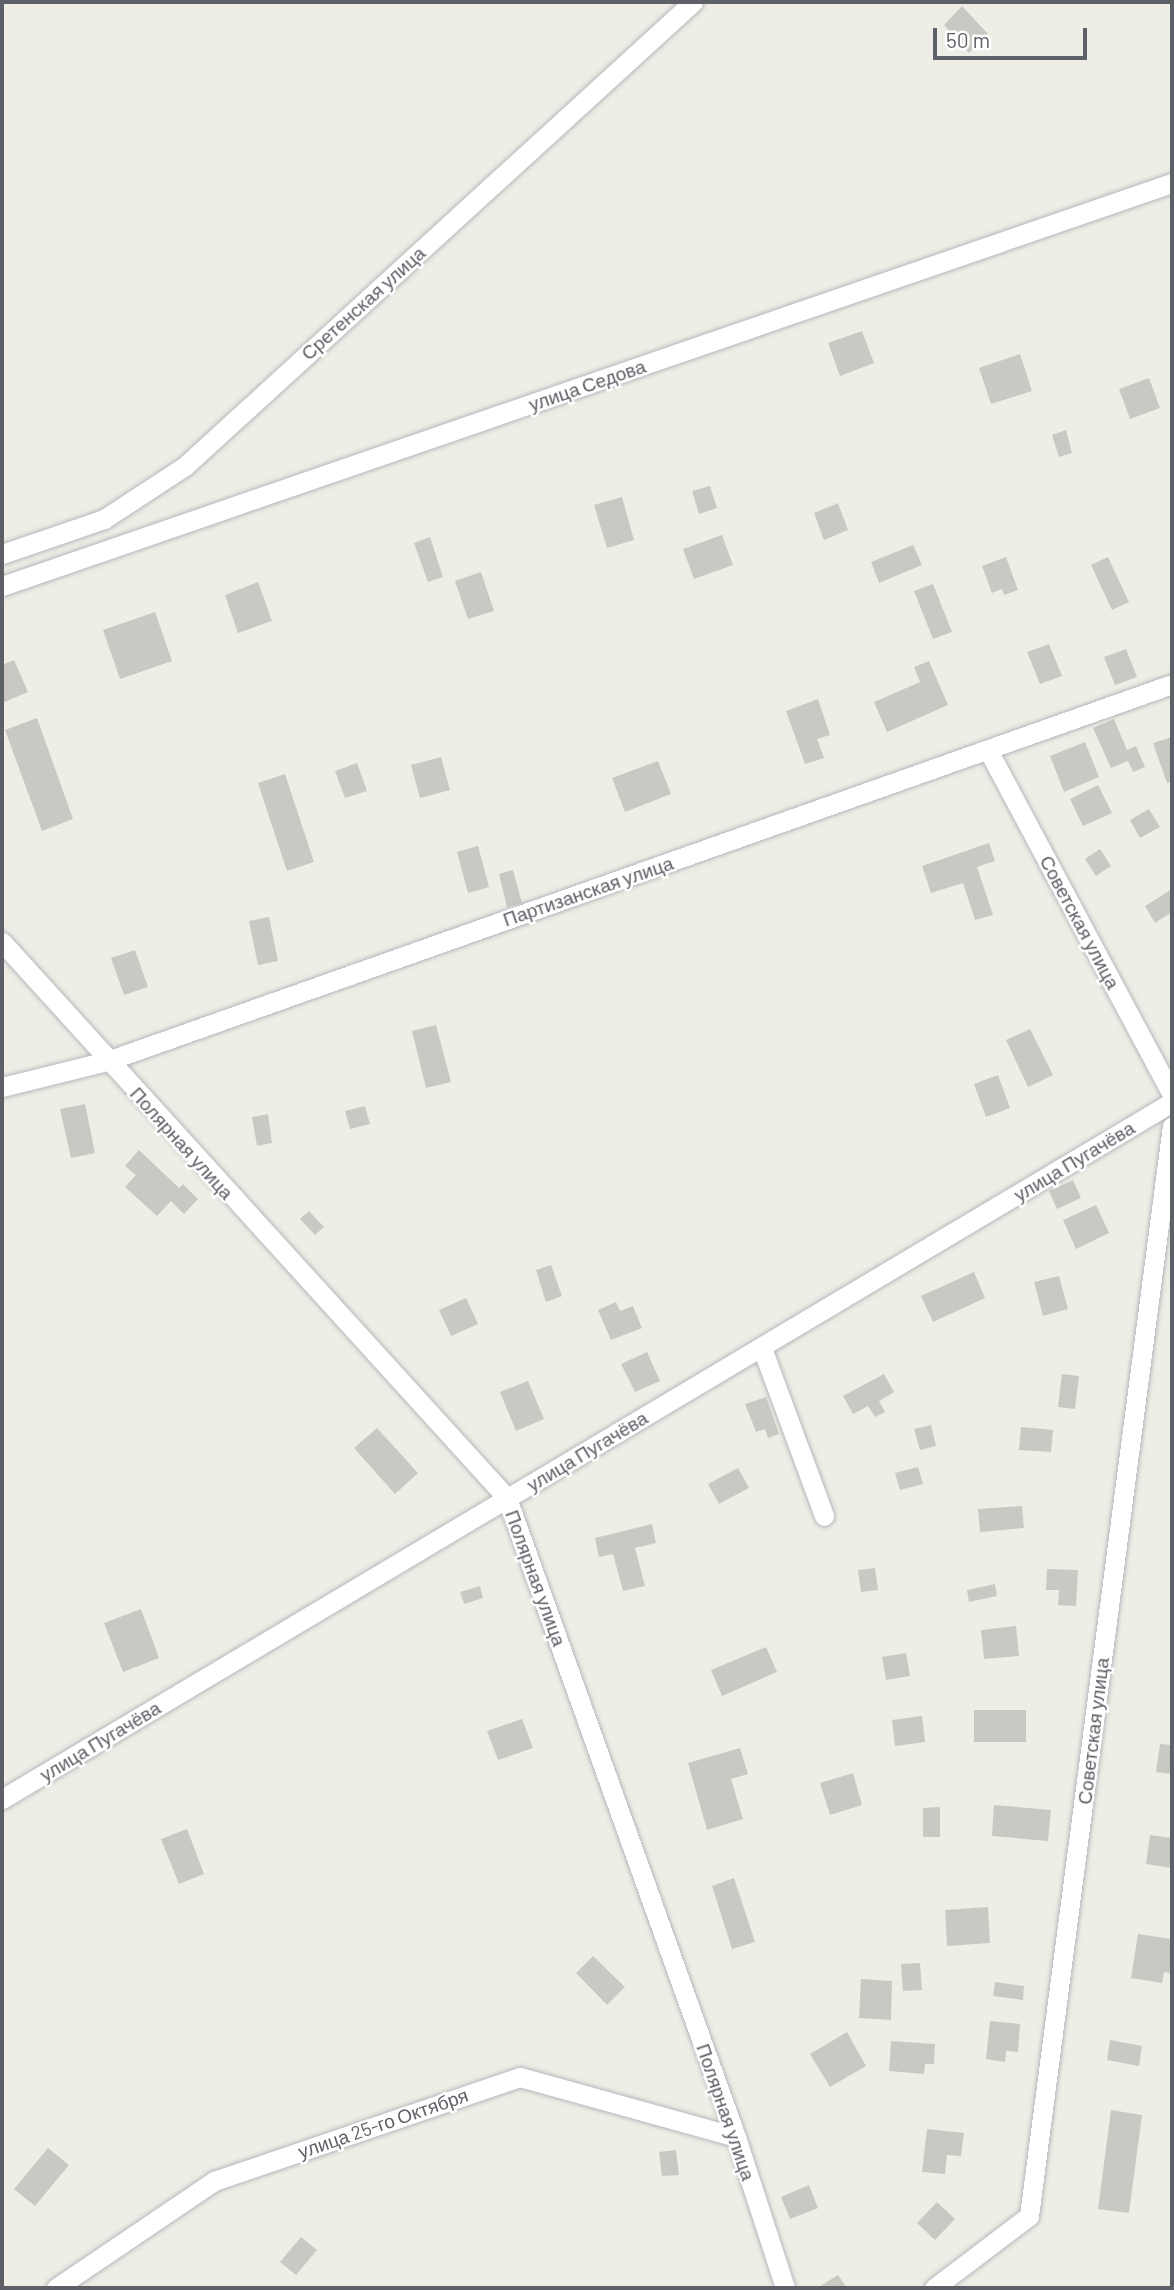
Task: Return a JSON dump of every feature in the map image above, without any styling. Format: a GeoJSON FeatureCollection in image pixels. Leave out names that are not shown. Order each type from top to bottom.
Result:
{"type":"FeatureCollection","features":[{"type":"Feature","properties":{"kind":"street","name":"Сретенская улица"},"geometry":{"type":"LineString","coordinates":[[2,554],[104,519],[185,466],[693,2]]}},
{"type":"Feature","properties":{"kind":"street","name":"улица Седова"},"geometry":{"type":"LineString","coordinates":[[2,586],[1172,183]]}},
{"type":"Feature","properties":{"kind":"street","name":"Партизанская улица"},"geometry":{"type":"LineString","coordinates":[[2,1087],[107,1060],[1172,684]]}},
{"type":"Feature","properties":{"kind":"street","name":"Советская улица"},"geometry":{"type":"LineString","coordinates":[[988,750],[1172,1094]]}},
{"type":"Feature","properties":{"kind":"street","name":"Полярная улица"},"geometry":{"type":"LineString","coordinates":[[2,942],[508,1498],[736,2137],[785,2288]]}},
{"type":"Feature","properties":{"kind":"street","name":"улица Пугачёва"},"geometry":{"type":"LineString","coordinates":[[2,1799],[1172,1102]]}},
{"type":"Feature","properties":{"kind":"street","name":"Советская улица"},"geometry":{"type":"LineString","coordinates":[[934,2288],[1029,2216],[1172,1126]]}},
{"type":"Feature","properties":{"kind":"street"},"geometry":{"type":"LineString","coordinates":[[762,1348],[824,1516]]}},
{"type":"Feature","properties":{"kind":"street","name":"улица 25-го Октября"},"geometry":{"type":"LineString","coordinates":[[56,2288],[214,2181],[520,2077],[736,2137]]}},
{"type":"Feature","properties":{"kind":"building"},"geometry":{"type":"Polygon","coordinates":[[[962,6],[988,34],[969,53],[944,25],[962,6]]]}},
{"type":"Feature","properties":{"kind":"building"},"geometry":{"type":"Polygon","coordinates":[[[862,331],[874,363],[840,376],[828,343],[862,331]]]}},
{"type":"Feature","properties":{"kind":"building"},"geometry":{"type":"Polygon","coordinates":[[[1020,354],[1032,391],[991,404],[979,368],[1020,354]]]}},
{"type":"Feature","properties":{"kind":"building"},"geometry":{"type":"Polygon","coordinates":[[[1149,378],[1160,408],[1130,419],[1119,389],[1149,378]]]}},
{"type":"Feature","properties":{"kind":"building"},"geometry":{"type":"Polygon","coordinates":[[[1066,430],[1072,453],[1059,457],[1052,435],[1066,430]]]}},
{"type":"Feature","properties":{"kind":"building"},"geometry":{"type":"Polygon","coordinates":[[[710,486],[717,508],[699,514],[692,491],[710,486]]]}},
{"type":"Feature","properties":{"kind":"building"},"geometry":{"type":"Polygon","coordinates":[[[622,497],[634,540],[607,548],[594,505],[622,497]]]}},
{"type":"Feature","properties":{"kind":"building"},"geometry":{"type":"Polygon","coordinates":[[[838,503],[848,530],[824,540],[814,513],[838,503]]]}},
{"type":"Feature","properties":{"kind":"building"},"geometry":{"type":"Polygon","coordinates":[[[722,535],[733,565],[694,579],[683,549],[722,535]]]}},
{"type":"Feature","properties":{"kind":"building"},"geometry":{"type":"Polygon","coordinates":[[[430,537],[443,577],[428,582],[414,543],[430,537]]]}},
{"type":"Feature","properties":{"kind":"building"},"geometry":{"type":"Polygon","coordinates":[[[913,545],[922,565],[879,583],[871,562],[913,545]]]}},
{"type":"Feature","properties":{"kind":"building"},"geometry":{"type":"Polygon","coordinates":[[[1006,557],[1018,590],[1004,595],[1002,589],[992,593],[982,566],[1006,557]]]}},
{"type":"Feature","properties":{"kind":"building"},"geometry":{"type":"Polygon","coordinates":[[[1108,557],[1129,602],[1112,610],[1091,565],[1108,557]]]}},
{"type":"Feature","properties":{"kind":"building"},"geometry":{"type":"Polygon","coordinates":[[[481,572],[494,611],[468,619],[455,581],[481,572]]]}},
{"type":"Feature","properties":{"kind":"building"},"geometry":{"type":"Polygon","coordinates":[[[258,582],[272,621],[238,633],[225,595],[258,582]]]}},
{"type":"Feature","properties":{"kind":"building"},"geometry":{"type":"Polygon","coordinates":[[[933,584],[952,632],[933,639],[914,591],[933,584]]]}},
{"type":"Feature","properties":{"kind":"building"},"geometry":{"type":"Polygon","coordinates":[[[155,612],[172,661],[120,679],[103,630],[155,612]]]}},
{"type":"Feature","properties":{"kind":"building"},"geometry":{"type":"Polygon","coordinates":[[[1049,644],[1062,676],[1040,684],[1027,652],[1049,644]]]}},
{"type":"Feature","properties":{"kind":"building"},"geometry":{"type":"Polygon","coordinates":[[[1126,649],[1137,677],[1115,685],[1104,657],[1126,649]]]}},
{"type":"Feature","properties":{"kind":"building"},"geometry":{"type":"Polygon","coordinates":[[[14,660],[28,692],[2,703],[2,665],[14,660]]]}},
{"type":"Feature","properties":{"kind":"building"},"geometry":{"type":"Polygon","coordinates":[[[929,661],[948,705],[887,732],[874,702],[920,682],[914,667],[929,661]]]}},
{"type":"Feature","properties":{"kind":"building"},"geometry":{"type":"Polygon","coordinates":[[[818,699],[830,735],[817,739],[824,758],[805,764],[786,711],[818,699]]]}},
{"type":"Feature","properties":{"kind":"building"},"geometry":{"type":"Polygon","coordinates":[[[37,718],[73,819],[42,831],[5,730],[37,718]]]}},
{"type":"Feature","properties":{"kind":"building"},"geometry":{"type":"Polygon","coordinates":[[[1114,719],[1127,750],[1136,746],[1145,767],[1133,772],[1128,761],[1111,768],[1093,728],[1114,719]]]}},
{"type":"Feature","properties":{"kind":"building"},"geometry":{"type":"Polygon","coordinates":[[[1172,737],[1172,781],[1167,783],[1153,743],[1172,737]]]}},
{"type":"Feature","properties":{"kind":"building"},"geometry":{"type":"Polygon","coordinates":[[[1085,742],[1099,777],[1064,792],[1050,756],[1085,742]]]}},
{"type":"Feature","properties":{"kind":"building"},"geometry":{"type":"Polygon","coordinates":[[[441,757],[450,790],[420,798],[411,765],[441,757]]]}},
{"type":"Feature","properties":{"kind":"building"},"geometry":{"type":"Polygon","coordinates":[[[658,761],[671,794],[625,812],[612,778],[658,761]]]}},
{"type":"Feature","properties":{"kind":"building"},"geometry":{"type":"Polygon","coordinates":[[[357,763],[367,791],[345,798],[335,771],[357,763]]]}},
{"type":"Feature","properties":{"kind":"building"},"geometry":{"type":"Polygon","coordinates":[[[285,774],[314,862],[287,871],[258,783],[285,774]]]}},
{"type":"Feature","properties":{"kind":"building"},"geometry":{"type":"Polygon","coordinates":[[[1098,785],[1112,813],[1083,826],[1070,799],[1098,785]]]}},
{"type":"Feature","properties":{"kind":"building"},"geometry":{"type":"Polygon","coordinates":[[[1149,809],[1160,827],[1140,838],[1130,820],[1149,809]]]}},
{"type":"Feature","properties":{"kind":"building"},"geometry":{"type":"Polygon","coordinates":[[[989,843],[995,861],[977,867],[993,915],[975,920],[963,883],[931,893],[922,866],[989,843]]]}},
{"type":"Feature","properties":{"kind":"building"},"geometry":{"type":"Polygon","coordinates":[[[478,846],[489,887],[468,893],[457,852],[478,846]]]}},
{"type":"Feature","properties":{"kind":"building"},"geometry":{"type":"Polygon","coordinates":[[[1100,849],[1111,866],[1096,876],[1085,859],[1100,849]]]}},
{"type":"Feature","properties":{"kind":"building"},"geometry":{"type":"Polygon","coordinates":[[[513,870],[522,903],[507,907],[499,874],[513,870]]]}},
{"type":"Feature","properties":{"kind":"building"},"geometry":{"type":"Polygon","coordinates":[[[1172,889],[1172,912],[1155,923],[1145,906],[1172,889]]]}},
{"type":"Feature","properties":{"kind":"building"},"geometry":{"type":"Polygon","coordinates":[[[269,917],[278,961],[258,965],[249,921],[269,917]]]}},
{"type":"Feature","properties":{"kind":"building"},"geometry":{"type":"Polygon","coordinates":[[[135,950],[148,987],[124,995],[111,958],[135,950]]]}},
{"type":"Feature","properties":{"kind":"building"},"geometry":{"type":"Polygon","coordinates":[[[436,1025],[451,1082],[426,1088],[412,1031],[436,1025]]]}},
{"type":"Feature","properties":{"kind":"building"},"geometry":{"type":"Polygon","coordinates":[[[1030,1029],[1053,1075],[1028,1087],[1006,1040],[1030,1029]]]}},
{"type":"Feature","properties":{"kind":"building"},"geometry":{"type":"Polygon","coordinates":[[[998,1075],[1010,1108],[986,1117],[974,1084],[998,1075]]]}},
{"type":"Feature","properties":{"kind":"building"},"geometry":{"type":"Polygon","coordinates":[[[85,1104],[95,1153],[71,1158],[60,1109],[85,1104]]]}},
{"type":"Feature","properties":{"kind":"building"},"geometry":{"type":"Polygon","coordinates":[[[365,1106],[370,1124],[350,1129],[345,1111],[365,1106]]]}},
{"type":"Feature","properties":{"kind":"building"},"geometry":{"type":"Polygon","coordinates":[[[268,1114],[272,1143],[257,1146],[252,1117],[268,1114]]]}},
{"type":"Feature","properties":{"kind":"building"},"geometry":{"type":"Polygon","coordinates":[[[139,1150],[179,1188],[183,1184],[198,1199],[184,1214],[171,1201],[157,1216],[125,1187],[136,1175],[125,1166],[139,1150]]]}},
{"type":"Feature","properties":{"kind":"building"},"geometry":{"type":"Polygon","coordinates":[[[1073,1180],[1081,1198],[1057,1209],[1049,1191],[1073,1180]]]}},
{"type":"Feature","properties":{"kind":"building"},"geometry":{"type":"Polygon","coordinates":[[[1096,1205],[1109,1233],[1076,1249],[1063,1220],[1096,1205]]]}},
{"type":"Feature","properties":{"kind":"building"},"geometry":{"type":"Polygon","coordinates":[[[309,1211],[324,1227],[315,1235],[300,1219],[309,1211]]]}},
{"type":"Feature","properties":{"kind":"building"},"geometry":{"type":"Polygon","coordinates":[[[551,1265],[562,1296],[546,1302],[536,1270],[551,1265]]]}},
{"type":"Feature","properties":{"kind":"building"},"geometry":{"type":"Polygon","coordinates":[[[974,1272],[985,1298],[933,1322],[921,1296],[974,1272]]]}},
{"type":"Feature","properties":{"kind":"building"},"geometry":{"type":"Polygon","coordinates":[[[1059,1276],[1068,1309],[1043,1316],[1034,1282],[1059,1276]]]}},
{"type":"Feature","properties":{"kind":"building"},"geometry":{"type":"Polygon","coordinates":[[[466,1298],[478,1324],[451,1336],[439,1310],[466,1298]]]}},
{"type":"Feature","properties":{"kind":"building"},"geometry":{"type":"Polygon","coordinates":[[[616,1302],[620,1311],[633,1306],[642,1328],[611,1340],[598,1310],[616,1302]]]}},
{"type":"Feature","properties":{"kind":"building"},"geometry":{"type":"Polygon","coordinates":[[[647,1352],[660,1381],[635,1392],[621,1364],[647,1352]]]}},
{"type":"Feature","properties":{"kind":"building"},"geometry":{"type":"Polygon","coordinates":[[[884,1374],[894,1392],[879,1401],[885,1412],[875,1417],[868,1406],[853,1414],[843,1396],[884,1374]]]}},
{"type":"Feature","properties":{"kind":"building"},"geometry":{"type":"Polygon","coordinates":[[[1062,1374],[1079,1376],[1075,1409],[1058,1407],[1062,1374]]]}},
{"type":"Feature","properties":{"kind":"building"},"geometry":{"type":"Polygon","coordinates":[[[528,1381],[544,1419],[516,1431],[500,1392],[528,1381]]]}},
{"type":"Feature","properties":{"kind":"building"},"geometry":{"type":"Polygon","coordinates":[[[766,1397],[779,1434],[768,1438],[765,1429],[756,1432],[745,1404],[766,1397]]]}},
{"type":"Feature","properties":{"kind":"building"},"geometry":{"type":"Polygon","coordinates":[[[931,1425],[936,1446],[920,1450],[914,1429],[931,1425]]]}},
{"type":"Feature","properties":{"kind":"building"},"geometry":{"type":"Polygon","coordinates":[[[1021,1427],[1053,1430],[1051,1452],[1019,1450],[1021,1427]]]}},
{"type":"Feature","properties":{"kind":"building"},"geometry":{"type":"Polygon","coordinates":[[[377,1428],[418,1473],[395,1494],[354,1448],[377,1428]]]}},
{"type":"Feature","properties":{"kind":"building"},"geometry":{"type":"Polygon","coordinates":[[[918,1467],[923,1484],[900,1490],[895,1473],[918,1467]]]}},
{"type":"Feature","properties":{"kind":"building"},"geometry":{"type":"Polygon","coordinates":[[[738,1468],[749,1488],[719,1504],[708,1484],[738,1468]]]}},
{"type":"Feature","properties":{"kind":"building"},"geometry":{"type":"Polygon","coordinates":[[[1022,1506],[1024,1528],[980,1532],[978,1509],[1022,1506]]]}},
{"type":"Feature","properties":{"kind":"building"},"geometry":{"type":"Polygon","coordinates":[[[652,1524],[656,1543],[635,1548],[645,1586],[623,1591],[613,1554],[599,1557],[595,1538],[652,1524]]]}},
{"type":"Feature","properties":{"kind":"building"},"geometry":{"type":"Polygon","coordinates":[[[875,1568],[878,1590],[861,1592],[858,1570],[875,1568]]]}},
{"type":"Feature","properties":{"kind":"building"},"geometry":{"type":"Polygon","coordinates":[[[1047,1569],[1078,1570],[1076,1606],[1058,1605],[1059,1590],[1046,1590],[1047,1569]]]}},
{"type":"Feature","properties":{"kind":"building"},"geometry":{"type":"Polygon","coordinates":[[[995,1584],[997,1596],[969,1602],[967,1590],[995,1584]]]}},
{"type":"Feature","properties":{"kind":"building"},"geometry":{"type":"Polygon","coordinates":[[[480,1586],[483,1598],[464,1604],[460,1592],[480,1586]]]}},
{"type":"Feature","properties":{"kind":"building"},"geometry":{"type":"Polygon","coordinates":[[[141,1609],[159,1658],[123,1672],[104,1623],[141,1609]]]}},
{"type":"Feature","properties":{"kind":"building"},"geometry":{"type":"Polygon","coordinates":[[[1016,1626],[1019,1656],[984,1659],[981,1630],[1016,1626]]]}},
{"type":"Feature","properties":{"kind":"building"},"geometry":{"type":"Polygon","coordinates":[[[766,1647],[777,1672],[722,1696],[711,1670],[766,1647]]]}},
{"type":"Feature","properties":{"kind":"building"},"geometry":{"type":"Polygon","coordinates":[[[906,1653],[910,1676],[886,1680],[882,1657],[906,1653]]]}},
{"type":"Feature","properties":{"kind":"building"},"geometry":{"type":"Polygon","coordinates":[[[974,1710],[1026,1710],[1026,1742],[974,1742],[974,1710]]]}},
{"type":"Feature","properties":{"kind":"building"},"geometry":{"type":"Polygon","coordinates":[[[922,1716],[925,1742],[895,1746],[892,1720],[922,1716]]]}},
{"type":"Feature","properties":{"kind":"building"},"geometry":{"type":"Polygon","coordinates":[[[522,1719],[533,1748],[498,1760],[487,1731],[522,1719]]]}},
{"type":"Feature","properties":{"kind":"building"},"geometry":{"type":"Polygon","coordinates":[[[1160,1744],[1172,1745],[1172,1774],[1156,1772],[1160,1744]]]}},
{"type":"Feature","properties":{"kind":"building"},"geometry":{"type":"Polygon","coordinates":[[[740,1748],[748,1774],[731,1779],[743,1819],[707,1830],[688,1763],[740,1748]]]}},
{"type":"Feature","properties":{"kind":"building"},"geometry":{"type":"Polygon","coordinates":[[[853,1773],[862,1805],[830,1815],[820,1783],[853,1773]]]}},
{"type":"Feature","properties":{"kind":"building"},"geometry":{"type":"Polygon","coordinates":[[[994,1805],[1051,1810],[1048,1841],[992,1836],[994,1805]]]}},
{"type":"Feature","properties":{"kind":"building"},"geometry":{"type":"Polygon","coordinates":[[[940,1807],[940,1837],[923,1837],[923,1808],[940,1807]]]}},
{"type":"Feature","properties":{"kind":"building"},"geometry":{"type":"Polygon","coordinates":[[[187,1829],[204,1874],[179,1884],[161,1839],[187,1829]]]}},
{"type":"Feature","properties":{"kind":"building"},"geometry":{"type":"Polygon","coordinates":[[[1150,1835],[1172,1838],[1172,1868],[1146,1864],[1150,1835]]]}},
{"type":"Feature","properties":{"kind":"building"},"geometry":{"type":"Polygon","coordinates":[[[734,1878],[755,1942],[732,1949],[712,1886],[734,1878]]]}},
{"type":"Feature","properties":{"kind":"building"},"geometry":{"type":"Polygon","coordinates":[[[988,1907],[990,1943],[947,1946],[945,1910],[988,1907]]]}},
{"type":"Feature","properties":{"kind":"building"},"geometry":{"type":"Polygon","coordinates":[[[1138,1934],[1172,1939],[1171,1973],[1164,1972],[1162,1983],[1131,1978],[1138,1934]]]}},
{"type":"Feature","properties":{"kind":"building"},"geometry":{"type":"Polygon","coordinates":[[[593,1956],[625,1987],[607,2005],[576,1973],[593,1956]]]}},
{"type":"Feature","properties":{"kind":"building"},"geometry":{"type":"Polygon","coordinates":[[[920,1963],[922,1990],[903,1991],[901,1964],[920,1963]]]}},
{"type":"Feature","properties":{"kind":"building"},"geometry":{"type":"Polygon","coordinates":[[[861,1979],[892,1981],[891,2020],[859,2018],[861,1979]]]}},
{"type":"Feature","properties":{"kind":"building"},"geometry":{"type":"Polygon","coordinates":[[[995,1982],[1024,1986],[1023,2000],[993,1996],[995,1982]]]}},
{"type":"Feature","properties":{"kind":"building"},"geometry":{"type":"Polygon","coordinates":[[[990,2021],[1020,2024],[1018,2052],[1006,2051],[1005,2062],[986,2059],[990,2021]]]}},
{"type":"Feature","properties":{"kind":"building"},"geometry":{"type":"Polygon","coordinates":[[[847,2032],[866,2066],[830,2087],[810,2054],[847,2032]]]}},
{"type":"Feature","properties":{"kind":"building"},"geometry":{"type":"Polygon","coordinates":[[[1110,2040],[1142,2046],[1139,2066],[1107,2060],[1110,2040]]]}},
{"type":"Feature","properties":{"kind":"building"},"geometry":{"type":"Polygon","coordinates":[[[891,2041],[935,2044],[934,2064],[925,2064],[924,2074],[889,2071],[891,2041]]]}},
{"type":"Feature","properties":{"kind":"building"},"geometry":{"type":"Polygon","coordinates":[[[1111,2110],[1142,2115],[1129,2213],[1098,2209],[1111,2110]]]}},
{"type":"Feature","properties":{"kind":"building"},"geometry":{"type":"Polygon","coordinates":[[[927,2129],[964,2133],[961,2156],[947,2155],[945,2174],[922,2172],[927,2129]]]}},
{"type":"Feature","properties":{"kind":"building"},"geometry":{"type":"Polygon","coordinates":[[[48,2148],[69,2165],[35,2206],[14,2189],[48,2148]]]}},
{"type":"Feature","properties":{"kind":"building"},"geometry":{"type":"Polygon","coordinates":[[[676,2150],[679,2175],[662,2176],[659,2152],[676,2150]]]}},
{"type":"Feature","properties":{"kind":"building"},"geometry":{"type":"Polygon","coordinates":[[[809,2185],[818,2208],[790,2219],[781,2197],[809,2185]]]}},
{"type":"Feature","properties":{"kind":"building"},"geometry":{"type":"Polygon","coordinates":[[[937,2202],[955,2219],[935,2240],[917,2223],[937,2202]]]}},
{"type":"Feature","properties":{"kind":"building"},"geometry":{"type":"Polygon","coordinates":[[[301,2237],[317,2250],[296,2275],[280,2262],[301,2237]]]}},
{"type":"Feature","properties":{"kind":"building"},"geometry":{"type":"Polygon","coordinates":[[[838,2275],[847,2288],[817,2288],[838,2275]]]}}]}
